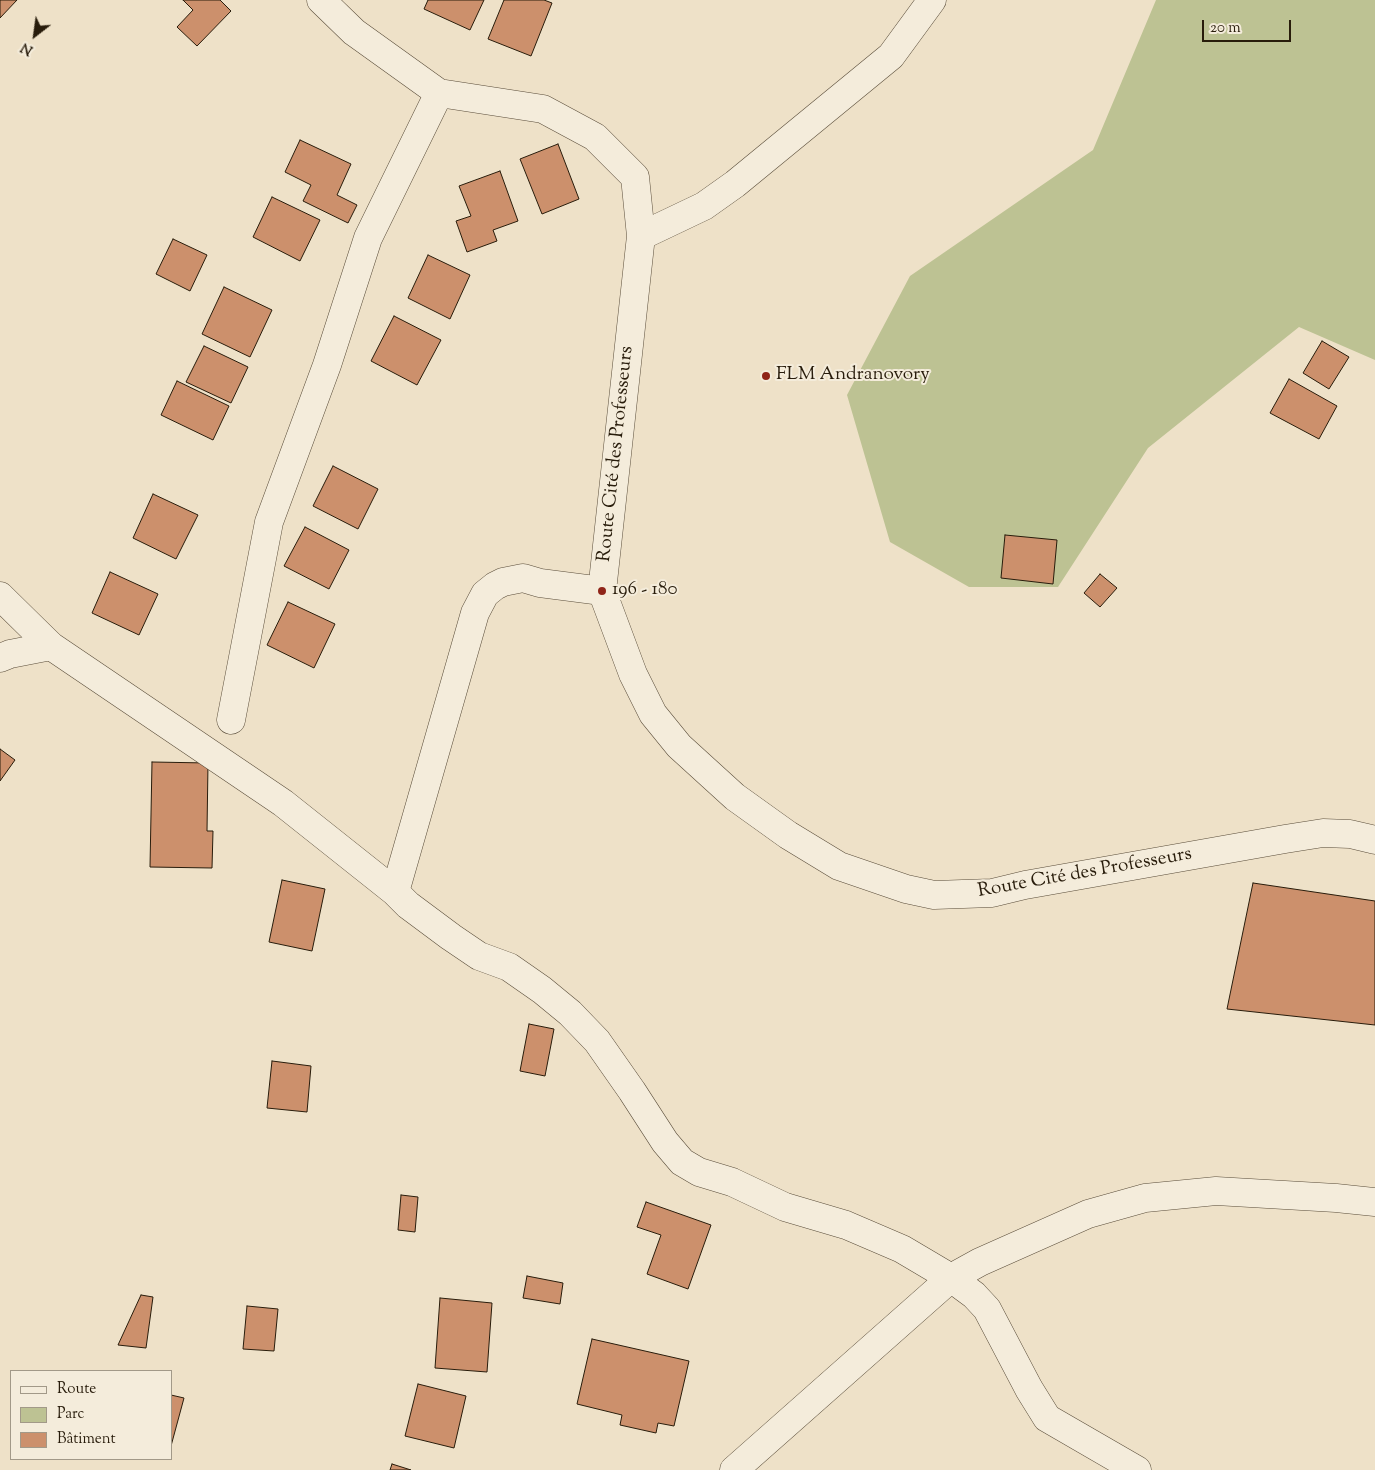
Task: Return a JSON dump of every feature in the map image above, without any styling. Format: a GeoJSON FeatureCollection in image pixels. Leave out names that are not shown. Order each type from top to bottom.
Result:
{"type":"FeatureCollection","features":[{"type":"Feature","properties":{"kind":"street"},"geometry":{"type":"LineString","coordinates":[[231,720],[269,522],[327,365],[368,238],[439,93],[354,32],[321,0]]}},
{"type":"Feature","properties":{"kind":"street"},"geometry":{"type":"LineString","coordinates":[[641,236],[704,206],[735,184],[891,56],[932,0]]}},
{"type":"Feature","properties":{"kind":"street","name":"Route Cité des Professeurs"},"geometry":{"type":"LineString","coordinates":[[439,93],[543,109],[595,137],[634,177],[641,236],[602,591],[633,674],[653,714],[679,746],[735,797],[788,835],[840,866],[906,889],[934,895],[992,893],[1025,885],[1323,833],[1350,834],[1375,840]]}},
{"type":"Feature","properties":{"kind":"street"},"geometry":{"type":"LineString","coordinates":[[395,892],[475,613],[485,594],[504,582],[523,578],[540,583],[602,591]]}},
{"type":"Feature","properties":{"kind":"street"},"geometry":{"type":"LineString","coordinates":[[0,596],[51,646],[283,803],[395,892],[408,905],[451,937],[479,956],[509,968],[542,990],[570,1013],[597,1042],[665,1142],[682,1162],[699,1172],[732,1182],[785,1207],[846,1225],[902,1249],[951,1278],[974,1295],[987,1309],[1047,1418],[1137,1470]]}},
{"type":"Feature","properties":{"kind":"street"},"geometry":{"type":"LineString","coordinates":[[0,658],[10,654],[51,646]]}},
{"type":"Feature","properties":{"kind":"street"},"geometry":{"type":"LineString","coordinates":[[734,1470],[951,1278],[980,1262],[1088,1214],[1145,1198],[1216,1190],[1375,1202]]}},
{"type":"Feature","properties":{"kind":"green space"},"geometry":{"type":"Polygon","coordinates":[[[1156,0],[1375,0],[1375,360],[1299,327],[1148,448],[1058,587],[969,587],[890,542],[847,395],[910,276],[1093,150],[1156,0]]]}},
{"type":"Feature","properties":{"kind":"building"},"geometry":{"type":"Polygon","coordinates":[[[0,0],[17,0],[0,18],[0,0]]]}},
{"type":"Feature","properties":{"kind":"building"},"geometry":{"type":"Polygon","coordinates":[[[183,0],[220,0],[231,11],[197,46],[177,27],[193,10],[183,0]]]}},
{"type":"Feature","properties":{"kind":"building"},"geometry":{"type":"Polygon","coordinates":[[[428,0],[484,0],[470,30],[424,9],[428,0]]]}},
{"type":"Feature","properties":{"kind":"building"},"geometry":{"type":"Polygon","coordinates":[[[504,0],[544,0],[552,3],[531,56],[488,39],[504,0]]]}},
{"type":"Feature","properties":{"kind":"building"},"geometry":{"type":"Polygon","coordinates":[[[300,140],[351,164],[337,195],[357,205],[348,223],[303,201],[311,185],[285,172],[300,140]]]}},
{"type":"Feature","properties":{"kind":"building"},"geometry":{"type":"Polygon","coordinates":[[[558,144],[579,199],[542,214],[520,159],[558,144]]]}},
{"type":"Feature","properties":{"kind":"building"},"geometry":{"type":"Polygon","coordinates":[[[500,171],[518,221],[493,230],[497,241],[467,252],[456,221],[471,216],[459,186],[500,171]]]}},
{"type":"Feature","properties":{"kind":"building"},"geometry":{"type":"Polygon","coordinates":[[[272,197],[320,220],[300,261],[253,237],[272,197]]]}},
{"type":"Feature","properties":{"kind":"building"},"geometry":{"type":"Polygon","coordinates":[[[173,239],[207,255],[190,291],[156,274],[173,239]]]}},
{"type":"Feature","properties":{"kind":"building"},"geometry":{"type":"Polygon","coordinates":[[[428,255],[470,275],[450,319],[408,298],[428,255]]]}},
{"type":"Feature","properties":{"kind":"building"},"geometry":{"type":"Polygon","coordinates":[[[224,287],[272,310],[250,357],[202,334],[224,287]]]}},
{"type":"Feature","properties":{"kind":"building"},"geometry":{"type":"Polygon","coordinates":[[[394,316],[441,340],[417,385],[371,361],[394,316]]]}},
{"type":"Feature","properties":{"kind":"building"},"geometry":{"type":"Polygon","coordinates":[[[1322,341],[1349,357],[1329,389],[1303,373],[1322,341]]]}},
{"type":"Feature","properties":{"kind":"building"},"geometry":{"type":"Polygon","coordinates":[[[204,346],[248,367],[231,403],[186,382],[204,346]]]}},
{"type":"Feature","properties":{"kind":"building"},"geometry":{"type":"Polygon","coordinates":[[[1289,379],[1337,406],[1319,439],[1270,413],[1289,379]]]}},
{"type":"Feature","properties":{"kind":"building"},"geometry":{"type":"Polygon","coordinates":[[[177,381],[229,406],[213,440],[161,415],[177,381]]]}},
{"type":"Feature","properties":{"kind":"building"},"geometry":{"type":"Polygon","coordinates":[[[333,466],[378,489],[358,529],[313,506],[333,466]]]}},
{"type":"Feature","properties":{"kind":"building"},"geometry":{"type":"Polygon","coordinates":[[[153,494],[198,515],[176,559],[133,538],[153,494]]]}},
{"type":"Feature","properties":{"kind":"building"},"geometry":{"type":"Polygon","coordinates":[[[305,527],[349,550],[329,589],[284,566],[305,527]]]}},
{"type":"Feature","properties":{"kind":"building"},"geometry":{"type":"Polygon","coordinates":[[[1005,535],[1057,540],[1053,584],[1001,578],[1005,535]]]}},
{"type":"Feature","properties":{"kind":"building"},"geometry":{"type":"Polygon","coordinates":[[[110,572],[158,594],[139,635],[92,613],[110,572]]]}},
{"type":"Feature","properties":{"kind":"building"},"geometry":{"type":"Polygon","coordinates":[[[1100,574],[1117,588],[1100,607],[1084,593],[1100,574]]]}},
{"type":"Feature","properties":{"kind":"building"},"geometry":{"type":"Polygon","coordinates":[[[288,602],[335,624],[314,668],[267,645],[288,602]]]}},
{"type":"Feature","properties":{"kind":"building"},"geometry":{"type":"Polygon","coordinates":[[[0,749],[15,760],[0,781],[0,749]]]}},
{"type":"Feature","properties":{"kind":"building"},"geometry":{"type":"Polygon","coordinates":[[[152,762],[208,763],[207,831],[213,831],[212,868],[150,867],[152,762]]]}},
{"type":"Feature","properties":{"kind":"building"},"geometry":{"type":"Polygon","coordinates":[[[282,880],[325,889],[312,951],[269,942],[282,880]]]}},
{"type":"Feature","properties":{"kind":"building"},"geometry":{"type":"Polygon","coordinates":[[[1253,883],[1375,901],[1375,1025],[1227,1009],[1253,883]]]}},
{"type":"Feature","properties":{"kind":"building"},"geometry":{"type":"Polygon","coordinates":[[[529,1024],[554,1029],[545,1076],[520,1071],[529,1024]]]}},
{"type":"Feature","properties":{"kind":"building"},"geometry":{"type":"Polygon","coordinates":[[[272,1061],[311,1066],[307,1112],[267,1108],[272,1061]]]}},
{"type":"Feature","properties":{"kind":"building"},"geometry":{"type":"Polygon","coordinates":[[[401,1195],[418,1197],[415,1232],[398,1230],[401,1195]]]}},
{"type":"Feature","properties":{"kind":"building"},"geometry":{"type":"Polygon","coordinates":[[[646,1202],[711,1225],[688,1289],[647,1274],[661,1235],[637,1227],[646,1202]]]}},
{"type":"Feature","properties":{"kind":"building"},"geometry":{"type":"Polygon","coordinates":[[[527,1276],[563,1283],[560,1304],[523,1298],[527,1276]]]}},
{"type":"Feature","properties":{"kind":"building"},"geometry":{"type":"Polygon","coordinates":[[[141,1295],[153,1297],[146,1348],[118,1345],[141,1295]]]}},
{"type":"Feature","properties":{"kind":"building"},"geometry":{"type":"Polygon","coordinates":[[[440,1298],[492,1303],[487,1372],[435,1368],[440,1298]]]}},
{"type":"Feature","properties":{"kind":"building"},"geometry":{"type":"Polygon","coordinates":[[[247,1306],[278,1309],[274,1351],[243,1349],[247,1306]]]}},
{"type":"Feature","properties":{"kind":"building"},"geometry":{"type":"Polygon","coordinates":[[[592,1339],[689,1361],[674,1426],[658,1423],[656,1433],[620,1425],[622,1415],[577,1404],[592,1339]]]}},
{"type":"Feature","properties":{"kind":"building"},"geometry":{"type":"Polygon","coordinates":[[[418,1384],[466,1396],[454,1448],[405,1436],[418,1384]]]}},
{"type":"Feature","properties":{"kind":"building"},"geometry":{"type":"Polygon","coordinates":[[[172,1395],[184,1398],[172,1442],[172,1395]]]}},
{"type":"Feature","properties":{"kind":"building"},"geometry":{"type":"Polygon","coordinates":[[[392,1464],[411,1470],[390,1470],[392,1464]]]}},
{"type":"Feature","properties":{"kind":"place","name":"FLM Andranovory"},"geometry":{"type":"Point","coordinates":[766,376]}},
{"type":"Feature","properties":{"kind":"place","name":"196 - 180"},"geometry":{"type":"Point","coordinates":[602,591]}}]}
